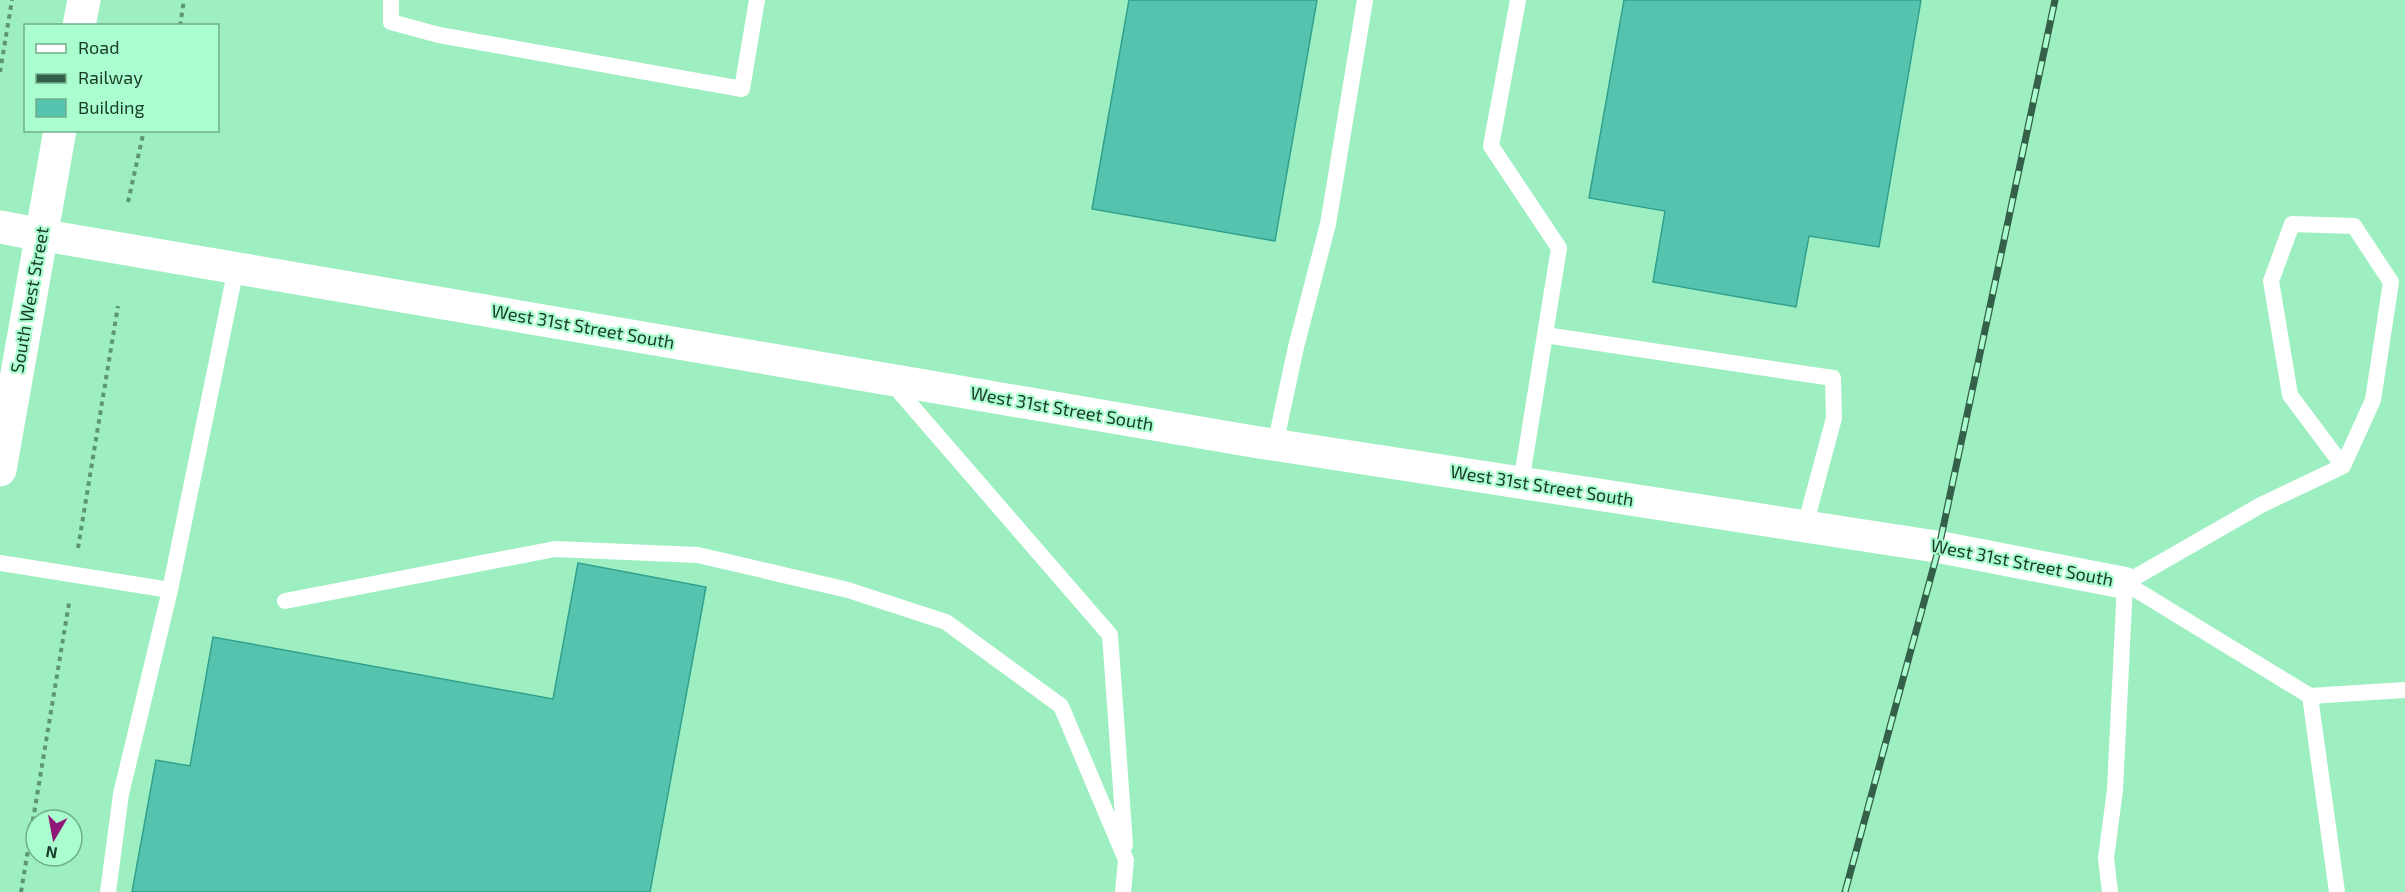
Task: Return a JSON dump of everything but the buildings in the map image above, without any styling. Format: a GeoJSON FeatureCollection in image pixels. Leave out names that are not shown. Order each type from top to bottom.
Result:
{"type":"FeatureCollection","features":[{"type":"Feature","properties":{"kind":"street"},"geometry":{"type":"LineString","coordinates":[[79,24],[84,0]]}},
{"type":"Feature","properties":{"kind":"street","name":"South West Street"},"geometry":{"type":"LineString","coordinates":[[0,470],[60,132]]}},
{"type":"Feature","properties":{"kind":"street","name":"West 31st Street South"},"geometry":{"type":"LineString","coordinates":[[0,227],[1275,445],[1939,547],[2126,583]]}},
{"type":"Feature","properties":{"kind":"lane"},"geometry":{"type":"LineString","coordinates":[[391,0],[391,22],[439,35],[742,89],[757,0]]}},
{"type":"Feature","properties":{"kind":"lane"},"geometry":{"type":"LineString","coordinates":[[1275,445],[1296,347],[1328,224],[1365,0]]}},
{"type":"Feature","properties":{"kind":"lane"},"geometry":{"type":"LineString","coordinates":[[1518,0],[1491,146],[1559,248],[1521,483]]}},
{"type":"Feature","properties":{"kind":"lane"},"geometry":{"type":"LineString","coordinates":[[2126,583],[2261,506],[2343,466],[2373,400],[2391,282],[2354,226],[2292,224],[2271,281],[2290,394],[2343,466]]}},
{"type":"Feature","properties":{"kind":"lane"},"geometry":{"type":"LineString","coordinates":[[108,892],[121,794],[170,590],[236,268]]}},
{"type":"Feature","properties":{"kind":"lane"},"geometry":{"type":"LineString","coordinates":[[1545,335],[1833,378],[1834,418],[1805,526]]}},
{"type":"Feature","properties":{"kind":"lane"},"geometry":{"type":"LineString","coordinates":[[889,379],[1110,635],[1126,860],[1122,892]]}},
{"type":"Feature","properties":{"kind":"lane"},"geometry":{"type":"LineString","coordinates":[[285,601],[555,549],[698,555],[848,590],[946,622],[1061,706],[1126,860]]}},
{"type":"Feature","properties":{"kind":"lane"},"geometry":{"type":"LineString","coordinates":[[0,563],[170,590]]}},
{"type":"Feature","properties":{"kind":"lane"},"geometry":{"type":"LineString","coordinates":[[2126,583],[2310,696],[2405,690]]}},
{"type":"Feature","properties":{"kind":"lane"},"geometry":{"type":"LineString","coordinates":[[2110,892],[2106,858],[2115,790],[2126,583]]}},
{"type":"Feature","properties":{"kind":"lane"},"geometry":{"type":"LineString","coordinates":[[2310,696],[2337,892]]}},
{"type":"Feature","properties":{"kind":"path"},"geometry":{"type":"LineString","coordinates":[[0,72],[12,0]]}},
{"type":"Feature","properties":{"kind":"path"},"geometry":{"type":"LineString","coordinates":[[180,24],[184,0]]}},
{"type":"Feature","properties":{"kind":"path"},"geometry":{"type":"LineString","coordinates":[[128,202],[144,132]]}},
{"type":"Feature","properties":{"kind":"railway"},"geometry":{"type":"LineString","coordinates":[[1845,892],[1939,547],[2055,0]]}}]}
